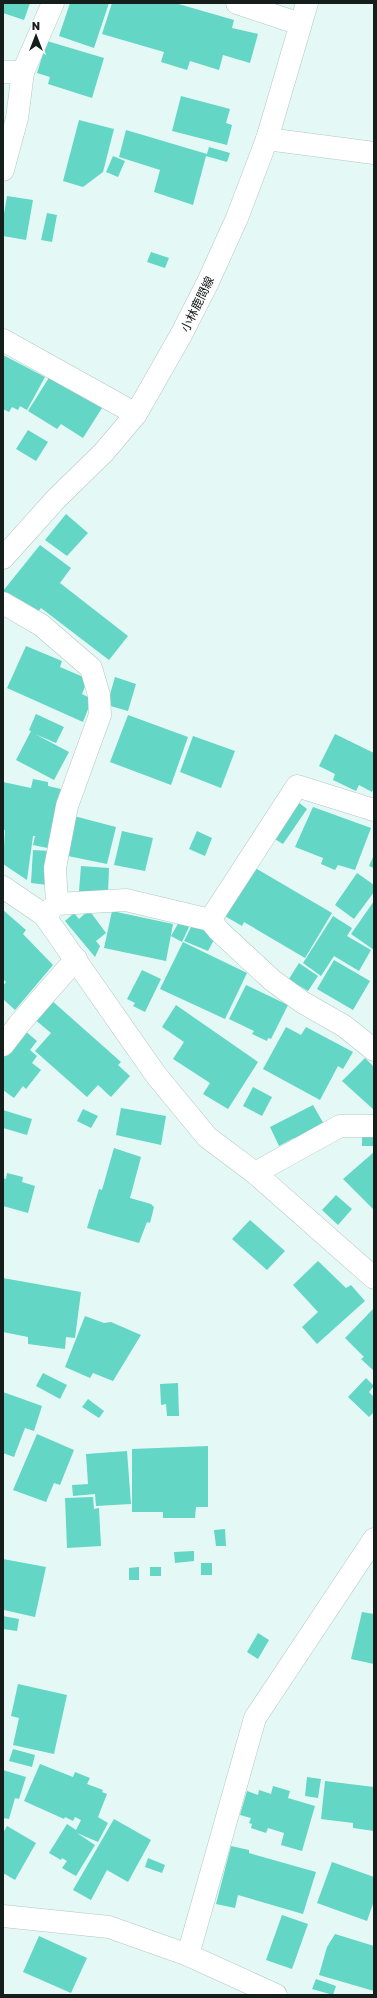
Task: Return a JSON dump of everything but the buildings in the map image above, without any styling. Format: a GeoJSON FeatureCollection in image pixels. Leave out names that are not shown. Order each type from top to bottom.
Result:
{"type":"FeatureCollection","features":[{"type":"Feature","properties":{"kind":"street"},"geometry":{"type":"LineString","coordinates":[[3,170],[17,118],[13,72],[53,3]]}},
{"type":"Feature","properties":{"kind":"street"},"geometry":{"type":"LineString","coordinates":[[237,3],[300,24]]}},
{"type":"Feature","properties":{"kind":"street","name":"小林鹿間線"},"geometry":{"type":"LineString","coordinates":[[3,558],[56,499],[104,452],[136,414],[181,336],[208,282],[237,218],[267,139],[307,3]]}},
{"type":"Feature","properties":{"kind":"street"},"geometry":{"type":"LineString","coordinates":[[267,139],[374,153]]}},
{"type":"Feature","properties":{"kind":"street"},"geometry":{"type":"LineString","coordinates":[[3,340],[136,414]]}},
{"type":"Feature","properties":{"kind":"street"},"geometry":{"type":"LineString","coordinates":[[3,603],[41,625],[91,668],[99,695],[100,715],[67,806],[55,868],[51,910],[76,959],[156,1075],[207,1137],[255,1173],[374,1278]]}},
{"type":"Feature","properties":{"kind":"street"},"geometry":{"type":"LineString","coordinates":[[210,920],[297,786],[374,810]]}},
{"type":"Feature","properties":{"kind":"street"},"geometry":{"type":"LineString","coordinates":[[3,887],[51,910],[126,900],[210,920],[219,931],[272,980],[302,1002],[344,1026],[374,1050]]}},
{"type":"Feature","properties":{"kind":"street"},"geometry":{"type":"LineString","coordinates":[[3,1045],[20,1023],[76,959]]}},
{"type":"Feature","properties":{"kind":"street"},"geometry":{"type":"LineString","coordinates":[[255,1173],[340,1126],[374,1126]]}},
{"type":"Feature","properties":{"kind":"street"},"geometry":{"type":"LineString","coordinates":[[188,1955],[255,1718],[374,1539]]}},
{"type":"Feature","properties":{"kind":"street"},"geometry":{"type":"LineString","coordinates":[[3,1916],[109,1927],[188,1955],[276,1995]]}}]}
